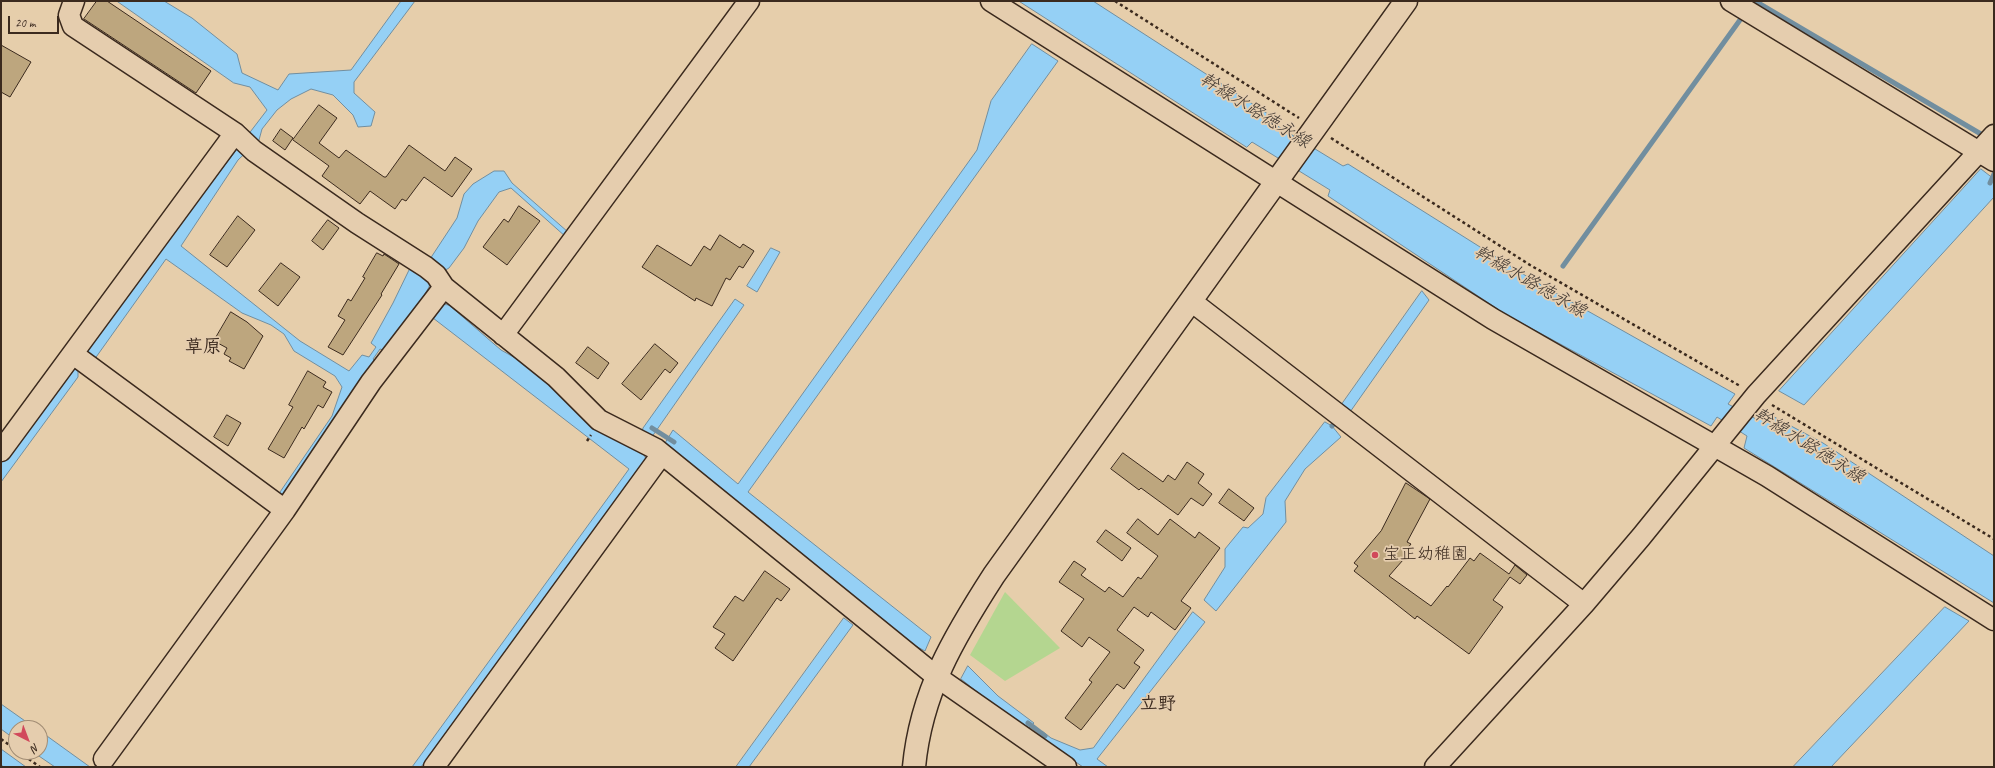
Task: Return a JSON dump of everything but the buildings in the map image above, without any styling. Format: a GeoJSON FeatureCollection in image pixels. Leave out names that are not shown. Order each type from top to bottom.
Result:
{"type":"FeatureCollection","features":[{"type":"Feature","properties":{"kind":"street"},"geometry":{"type":"LineString","coordinates":[[74,1],[69,15],[73,26],[235,133],[254,151],[357,223],[433,288],[503,336],[556,377],[599,420],[649,446],[937,677],[1066,767]]}},
{"type":"Feature","properties":{"kind":"street"},"geometry":{"type":"LineString","coordinates":[[503,336],[749,1]]}},
{"type":"Feature","properties":{"kind":"street"},"geometry":{"type":"LineString","coordinates":[[991,1],[1494,320],[1767,476],[1994,620]]}},
{"type":"Feature","properties":{"kind":"street"},"geometry":{"type":"LineString","coordinates":[[914,767],[924,711],[937,677],[950,646],[994,575],[1406,1]]}},
{"type":"Feature","properties":{"kind":"street"},"geometry":{"type":"LineString","coordinates":[[1435,767],[1584,604],[1756,395],[1989,151],[1735,3]]}},
{"type":"Feature","properties":{"kind":"street"},"geometry":{"type":"LineString","coordinates":[[1,451],[235,133]]}},
{"type":"Feature","properties":{"kind":"street"},"geometry":{"type":"LineString","coordinates":[[104,759],[285,510],[433,288]]}},
{"type":"Feature","properties":{"kind":"street"},"geometry":{"type":"LineString","coordinates":[[1191,301],[1584,604]]}},
{"type":"Feature","properties":{"kind":"street"},"geometry":{"type":"LineString","coordinates":[[73,354],[285,510]]}},
{"type":"Feature","properties":{"kind":"street"},"geometry":{"type":"LineString","coordinates":[[434,767],[649,446]]}},
{"type":"Feature","properties":{"kind":"path"},"geometry":{"type":"LineString","coordinates":[[1115,1],[1530,265],[1756,395],[1994,539]]}},
{"type":"Feature","properties":{"kind":"path"},"geometry":{"type":"LineString","coordinates":[[30,760],[40,767]]}},
{"type":"Feature","properties":{"kind":"green space"},"geometry":{"type":"Polygon","coordinates":[[[1005,592],[1060,648],[1005,681],[970,655],[1005,592]]]}},
{"type":"Feature","properties":{"kind":"water"},"geometry":{"type":"Polygon","coordinates":[[[117,1],[164,1],[192,18],[237,54],[242,73],[278,90],[289,74],[351,70],[401,1],[415,1],[354,82],[354,93],[375,112],[371,126],[358,127],[353,115],[333,95],[311,89],[291,99],[277,110],[262,129],[259,140],[238,160],[181,246],[300,341],[349,371],[362,355],[369,357],[376,347],[371,343],[410,268],[426,274],[430,259],[457,218],[464,194],[473,184],[494,171],[504,171],[512,183],[568,232],[566,237],[511,188],[499,192],[478,221],[464,248],[449,268],[431,278],[429,287],[422,299],[437,308],[440,304],[449,305],[501,350],[526,364],[593,426],[641,437],[643,428],[735,299],[744,305],[642,451],[646,459],[421,767],[412,767],[629,469],[433,318],[383,350],[380,349],[373,359],[375,361],[285,496],[278,495],[332,416],[342,387],[335,376],[294,351],[284,334],[271,325],[242,313],[166,259],[94,360],[88,357],[78,371],[78,377],[1,482],[1,463],[85,348],[267,110],[250,87],[234,83],[117,1]]]}},
{"type":"Feature","properties":{"kind":"water","name":"幹線水路徳永線"},"geometry":{"type":"Polygon","coordinates":[[[1019,1],[1093,1],[1268,114],[1266,119],[1343,166],[1348,164],[1531,279],[1735,394],[1728,404],[1756,419],[1763,411],[1823,443],[1994,556],[1994,603],[1744,448],[1747,436],[1717,417],[1711,426],[1505,314],[1328,196],[1330,190],[1252,142],[1247,147],[1019,1]]]}},
{"type":"Feature","properties":{"kind":"water"},"geometry":{"type":"Polygon","coordinates":[[[1032,44],[1058,61],[748,492],[931,637],[925,651],[912,644],[665,443],[673,430],[738,484],[977,150],[991,101],[1032,44]]]}},
{"type":"Feature","properties":{"kind":"water"},"geometry":{"type":"Polygon","coordinates":[[[1981,169],[1994,179],[1994,197],[1804,405],[1779,391],[1981,169]]]}},
{"type":"Feature","properties":{"kind":"water"},"geometry":{"type":"Polygon","coordinates":[[[771,248],[780,252],[757,292],[747,286],[771,248]]]}},
{"type":"Feature","properties":{"kind":"water"},"geometry":{"type":"Polygon","coordinates":[[[1422,291],[1429,300],[1350,412],[1340,407],[1422,291]]]}},
{"type":"Feature","properties":{"kind":"water"},"geometry":{"type":"Polygon","coordinates":[[[1325,422],[1332,426],[1341,437],[1305,469],[1285,501],[1286,522],[1216,611],[1204,600],[1225,567],[1225,549],[1243,527],[1248,528],[1263,514],[1266,498],[1325,422]]]}},
{"type":"Feature","properties":{"kind":"water"},"geometry":{"type":"Polygon","coordinates":[[[1945,607],[1969,621],[1831,767],[1793,767],[1945,607]]]}},
{"type":"Feature","properties":{"kind":"water"},"geometry":{"type":"Polygon","coordinates":[[[1193,612],[1205,622],[1097,759],[1108,767],[1083,767],[1038,736],[1042,731],[1051,738],[1080,750],[1093,748],[1193,612]]]}},
{"type":"Feature","properties":{"kind":"water"},"geometry":{"type":"Polygon","coordinates":[[[844,618],[853,625],[749,767],[736,767],[844,618]]]}},
{"type":"Feature","properties":{"kind":"water"},"geometry":{"type":"Polygon","coordinates":[[[968,666],[998,696],[1034,723],[1029,728],[995,706],[961,679],[968,666]]]}},
{"type":"Feature","properties":{"kind":"water"},"geometry":{"type":"Polygon","coordinates":[[[1,704],[24,720],[8,720],[8,734],[1,729],[1,704]]]}},
{"type":"Feature","properties":{"kind":"water"},"geometry":{"type":"Polygon","coordinates":[[[48,737],[90,767],[55,767],[45,760],[48,760],[48,737]]]}},
{"type":"Feature","properties":{"kind":"water"},"geometry":{"type":"Polygon","coordinates":[[[1,749],[8,754],[8,760],[16,760],[26,767],[4,767],[1,765],[1,749]]]}},
{"type":"Feature","properties":{"kind":"waterway"},"geometry":{"type":"LineString","coordinates":[[1755,1],[1986,137]]}},
{"type":"Feature","properties":{"kind":"waterway"},"geometry":{"type":"LineString","coordinates":[[1563,266],[1745,13]]}},
{"type":"Feature","properties":{"kind":"waterway"},"geometry":{"type":"LineString","coordinates":[[1990,183],[1994,174]]}},
{"type":"Feature","properties":{"kind":"waterway"},"geometry":{"type":"LineString","coordinates":[[1332,426],[1338,418]]}},
{"type":"Feature","properties":{"kind":"waterway"},"geometry":{"type":"LineString","coordinates":[[652,428],[674,442]]}},
{"type":"Feature","properties":{"kind":"waterway"},"geometry":{"type":"LineString","coordinates":[[1028,723],[1045,736]]}},
{"type":"Feature","properties":{"kind":"place","name":"宝正幼稚園"},"geometry":{"type":"Point","coordinates":[1375,555]}},
{"type":"Feature","properties":{"kind":"district","name":"草原"},"geometry":{"type":"Point","coordinates":[203,347]}},
{"type":"Feature","properties":{"kind":"district","name":"立野"},"geometry":{"type":"Point","coordinates":[1158,704]}}]}
